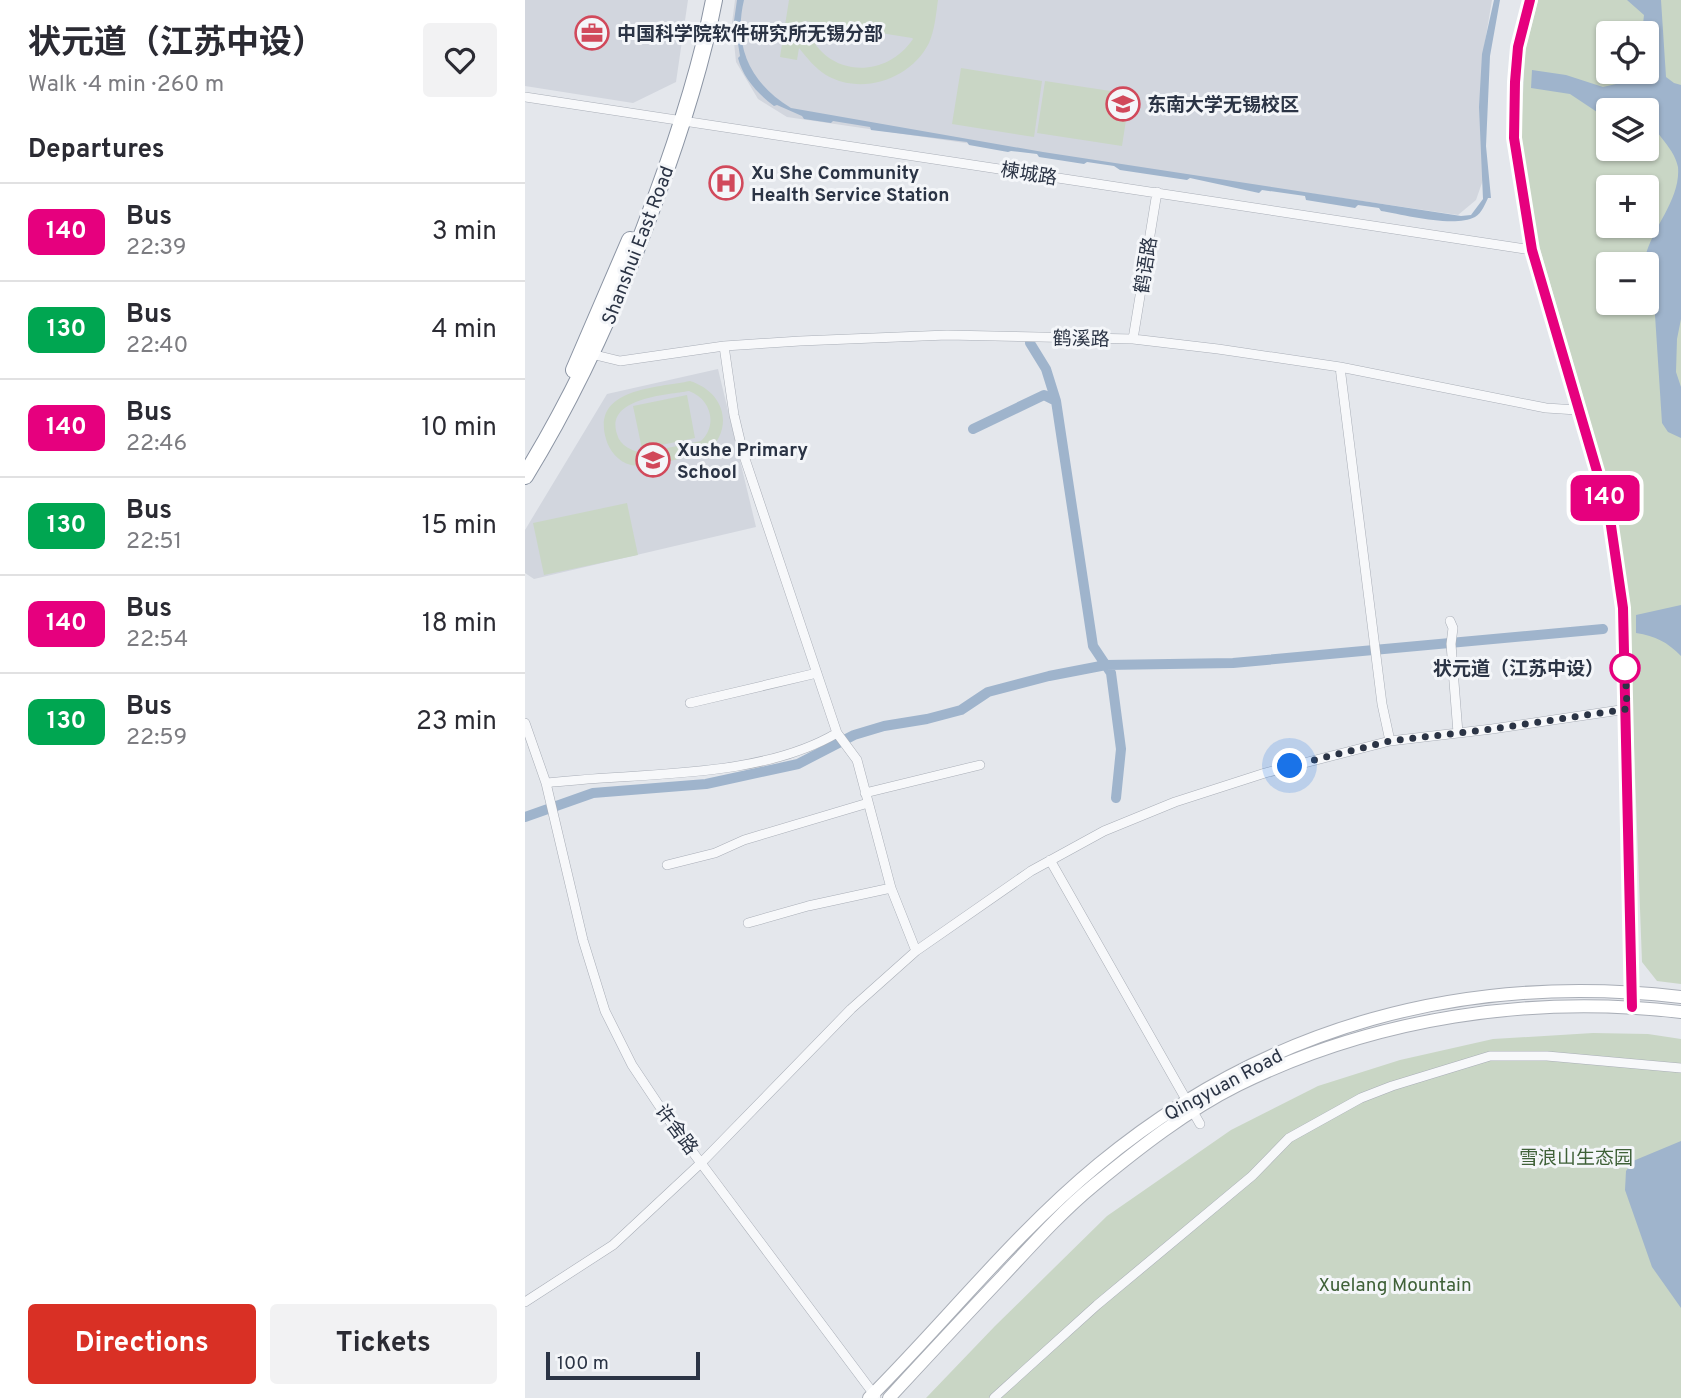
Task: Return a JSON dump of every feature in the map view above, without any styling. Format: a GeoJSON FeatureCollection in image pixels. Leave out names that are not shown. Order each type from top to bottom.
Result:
{"type":"FeatureCollection","features":[{"type":"Feature","properties":{"kind":"highway","name":"Shanshui East Road"},"geometry":{"type":"LineString","coordinates":[[677,121],[696,43],[703,0]]}},
{"type":"Feature","properties":{"kind":"highway","name":"Shanshui East Road"},"geometry":{"type":"LineString","coordinates":[[525,476],[547,440],[587,352],[677,121],[714,0]]}},
{"type":"Feature","properties":{"kind":"highway","name":"Shanshui East Road"},"geometry":{"type":"LineString","coordinates":[[525,458],[587,352]]}},
{"type":"Feature","properties":{"kind":"street"},"geometry":{"type":"LineString","coordinates":[[1530,0],[1518,47],[1514,138],[1532,250],[1609,512],[1623,608],[1632,1007]]}},
{"type":"Feature","properties":{"kind":"street","name":"楝城路"},"geometry":{"type":"LineString","coordinates":[[525,97],[1532,250]]}},
{"type":"Feature","properties":{"kind":"street","name":"鹤语路"},"geometry":{"type":"LineString","coordinates":[[1133,339],[1157,192]]}},
{"type":"Feature","properties":{"kind":"street","name":"鹤溪路"},"geometry":{"type":"LineString","coordinates":[[587,352],[620,362],[724,346],[947,335],[1133,339],[1340,367],[1546,408],[1577,410]]}},
{"type":"Feature","properties":{"kind":"street"},"geometry":{"type":"LineString","coordinates":[[724,346],[734,415],[743,453],[837,733],[856,759],[891,888],[916,951]]}},
{"type":"Feature","properties":{"kind":"street"},"geometry":{"type":"LineString","coordinates":[[1340,367],[1390,741]]}},
{"type":"Feature","properties":{"kind":"street"},"geometry":{"type":"LineString","coordinates":[[1450,621],[1453,628],[1458,733]]}},
{"type":"Feature","properties":{"kind":"street"},"geometry":{"type":"LineString","coordinates":[[690,703],[817,673]]}},
{"type":"Feature","properties":{"kind":"street"},"geometry":{"type":"LineString","coordinates":[[525,1302],[613,1245],[702,1162],[851,1009],[916,951],[1050,860],[1104,831],[1175,802],[1265,773],[1390,741],[1627,709]]}},
{"type":"Feature","properties":{"kind":"street","name":"许舍路"},"geometry":{"type":"LineString","coordinates":[[525,723],[547,786],[583,940],[605,1011],[632,1065],[668,1119],[873,1397]]}},
{"type":"Feature","properties":{"kind":"street"},"geometry":{"type":"LineString","coordinates":[[547,786],[596,777],[692,771],[754,763],[815,746],[837,733]]}},
{"type":"Feature","properties":{"kind":"street"},"geometry":{"type":"LineString","coordinates":[[865,793],[980,765]]}},
{"type":"Feature","properties":{"kind":"street"},"geometry":{"type":"LineString","coordinates":[[667,865],[715,853],[744,839],[868,803]]}},
{"type":"Feature","properties":{"kind":"street"},"geometry":{"type":"LineString","coordinates":[[1050,860],[1200,1124]]}},
{"type":"Feature","properties":{"kind":"street"},"geometry":{"type":"LineString","coordinates":[[748,923],[808,906],[891,888]]}},
{"type":"Feature","properties":{"kind":"street","name":"Qingyuan Road"},"geometry":{"type":"LineString","coordinates":[[888,1398],[1049,1227],[1094,1185],[1189,1106],[1294,1046],[1388,1013],[1502,993],[1572,989],[1631,991],[1681,997]]}},
{"type":"Feature","properties":{"kind":"street","name":"Qingyuan Road"},"geometry":{"type":"LineString","coordinates":[[873,1397],[1045,1213],[1097,1165],[1146,1126],[1292,1062],[1397,1027],[1447,1017],[1525,1009],[1632,1007],[1681,1012]]}},
{"type":"Feature","properties":{"kind":"street"},"geometry":{"type":"LineString","coordinates":[[994,1398],[1097,1306],[1252,1176],[1289,1138],[1361,1098],[1490,1056],[1548,1056],[1681,1068]]}},
{"type":"Feature","properties":{"kind":"shaded area"},"geometry":{"type":"Polygon","coordinates":[[[525,0],[688,0],[676,82],[633,103],[525,86],[525,0]]]}},
{"type":"Feature","properties":{"kind":"shaded area","name":"东南大学无锡校区"},"geometry":{"type":"Polygon","coordinates":[[[735,0],[1492,0],[1484,48],[1484,177],[1476,200],[1458,215],[787,117],[758,99],[736,62],[732,23],[735,0]]]}},
{"type":"Feature","properties":{"kind":"shaded area","name":"Xushe Primary School"},"geometry":{"type":"Polygon","coordinates":[[[718,369],[756,527],[534,579],[525,573],[525,530],[607,394],[718,369]]]}},
{"type":"Feature","properties":{"kind":"green space"},"geometry":{"type":"Polygon","coordinates":[[[789,0],[938,0],[931,38],[921,56],[898,74],[884,80],[870,84],[840,81],[818,69],[799,48],[797,60],[780,57],[789,0]],[[805,21],[812,39],[823,53],[852,67],[885,63],[900,53],[912,38],[805,21]]]}},
{"type":"Feature","properties":{"kind":"green space"},"geometry":{"type":"Polygon","coordinates":[[[1538,0],[1681,0],[1681,984],[1657,981],[1642,962],[1630,640],[1616,510],[1536,235],[1520,158],[1525,52],[1538,0]]]}},
{"type":"Feature","properties":{"kind":"green space"},"geometry":{"type":"Polygon","coordinates":[[[961,68],[1042,81],[1034,137],[952,124],[961,68]]]}},
{"type":"Feature","properties":{"kind":"green space"},"geometry":{"type":"Polygon","coordinates":[[[1045,81],[1130,94],[1122,146],[1037,133],[1045,81]]]}},
{"type":"Feature","properties":{"kind":"green space"},"geometry":{"type":"Polygon","coordinates":[[[690,381],[711,394],[722,412],[721,433],[706,453],[638,466],[618,458],[606,439],[604,422],[608,409],[617,400],[630,394],[690,381]],[[689,391],[666,394],[640,400],[628,406],[620,413],[616,422],[621,442],[643,453],[701,441],[709,428],[710,413],[697,395],[689,391]]]}},
{"type":"Feature","properties":{"kind":"green space"},"geometry":{"type":"Polygon","coordinates":[[[687,395],[695,438],[642,449],[633,406],[687,395]]]}},
{"type":"Feature","properties":{"kind":"green space"},"geometry":{"type":"Polygon","coordinates":[[[627,503],[638,555],[544,575],[533,523],[627,503]]]}},
{"type":"Feature","properties":{"kind":"green space"},"geometry":{"type":"Polygon","coordinates":[[[1593,1033],[1648,1034],[1681,1039],[1681,1398],[926,1398],[1107,1216],[1231,1130],[1318,1086],[1400,1060],[1493,1039],[1593,1033]]]}},
{"type":"Feature","properties":{"kind":"water"},"geometry":{"type":"Polygon","coordinates":[[[737,0],[744,0],[741,33],[748,62],[765,87],[791,108],[1043,152],[1461,216],[1471,215],[1483,199],[1479,107],[1482,54],[1494,0],[1500,0],[1490,56],[1486,146],[1491,198],[1488,198],[1475,217],[1455,221],[1429,220],[1381,211],[1379,208],[1358,205],[1355,208],[1306,200],[1305,196],[1262,190],[1259,193],[1190,178],[1187,180],[1120,170],[1114,166],[1008,152],[969,145],[967,142],[804,119],[777,105],[774,106],[757,91],[743,72],[738,58],[740,56],[736,31],[733,28],[737,0]]]}},
{"type":"Feature","properties":{"kind":"water"},"geometry":{"type":"Polygon","coordinates":[[[1627,0],[1661,0],[1666,77],[1681,85],[1681,319],[1677,339],[1676,372],[1681,387],[1681,438],[1668,432],[1662,423],[1655,315],[1659,315],[1659,252],[1647,252],[1652,238],[1659,238],[1659,225],[1678,180],[1676,159],[1659,134],[1659,98],[1596,98],[1596,111],[1570,94],[1531,88],[1532,70],[1566,75],[1603,87],[1616,84],[1659,84],[1659,21],[1643,21],[1644,15],[1627,0]]]}},
{"type":"Feature","properties":{"kind":"water"},"geometry":{"type":"Polygon","coordinates":[[[1681,605],[1681,656],[1661,640],[1636,633],[1636,615],[1681,605]]]}},
{"type":"Feature","properties":{"kind":"water"},"geometry":{"type":"Polygon","coordinates":[[[1681,1141],[1681,1308],[1652,1267],[1625,1190],[1626,1171],[1633,1161],[1681,1141]]]}},
{"type":"Feature","properties":{"kind":"waterway"},"geometry":{"type":"LineString","coordinates":[[1030,343],[1046,369],[1056,401]]}},
{"type":"Feature","properties":{"kind":"waterway"},"geometry":{"type":"LineString","coordinates":[[973,429],[1044,395],[1056,401],[1093,646],[1111,673],[1121,749],[1116,798]]}},
{"type":"Feature","properties":{"kind":"waterway"},"geometry":{"type":"LineString","coordinates":[[525,817],[593,793],[706,784],[798,764],[854,735],[961,710],[988,692],[1106,665],[1233,663],[1603,629]]}},
{"type":"Feature","properties":{"kind":"bus line","name":"140"},"geometry":{"type":"LineString","coordinates":[[1530,0],[1518,47],[1514,138],[1532,250],[1609,512],[1623,608],[1632,1007]]}},
{"type":"Feature","properties":{"kind":"place","name":"中国科学院软件研究所无锡分部"},"geometry":{"type":"Point","coordinates":[592,33]}},
{"type":"Feature","properties":{"kind":"place","name":"东南大学无锡校区"},"geometry":{"type":"Point","coordinates":[1123,104]}},
{"type":"Feature","properties":{"kind":"place","name":"Xu She Community Health Service Station"},"geometry":{"type":"Point","coordinates":[726,183]}},
{"type":"Feature","properties":{"kind":"place","name":"Xushe Primary School"},"geometry":{"type":"Point","coordinates":[653,460]}},
{"type":"Feature","properties":{"kind":"place","name":"状元道（江苏中设）"},"geometry":{"type":"Point","coordinates":[1625,668]}},
{"type":"Feature","properties":{"kind":"route"},"geometry":{"type":"LineString","coordinates":[[1290,766],[1390,741],[1627,709],[1625,659],[1625,668]]}},
{"type":"Feature","properties":{"kind":"park label","name":"雪浪山生态园"},"geometry":{"type":"Point","coordinates":[1576,1157]}},
{"type":"Feature","properties":{"kind":"park label","name":"Xuelang Mountain"},"geometry":{"type":"Point","coordinates":[1395,1284]}}]}
